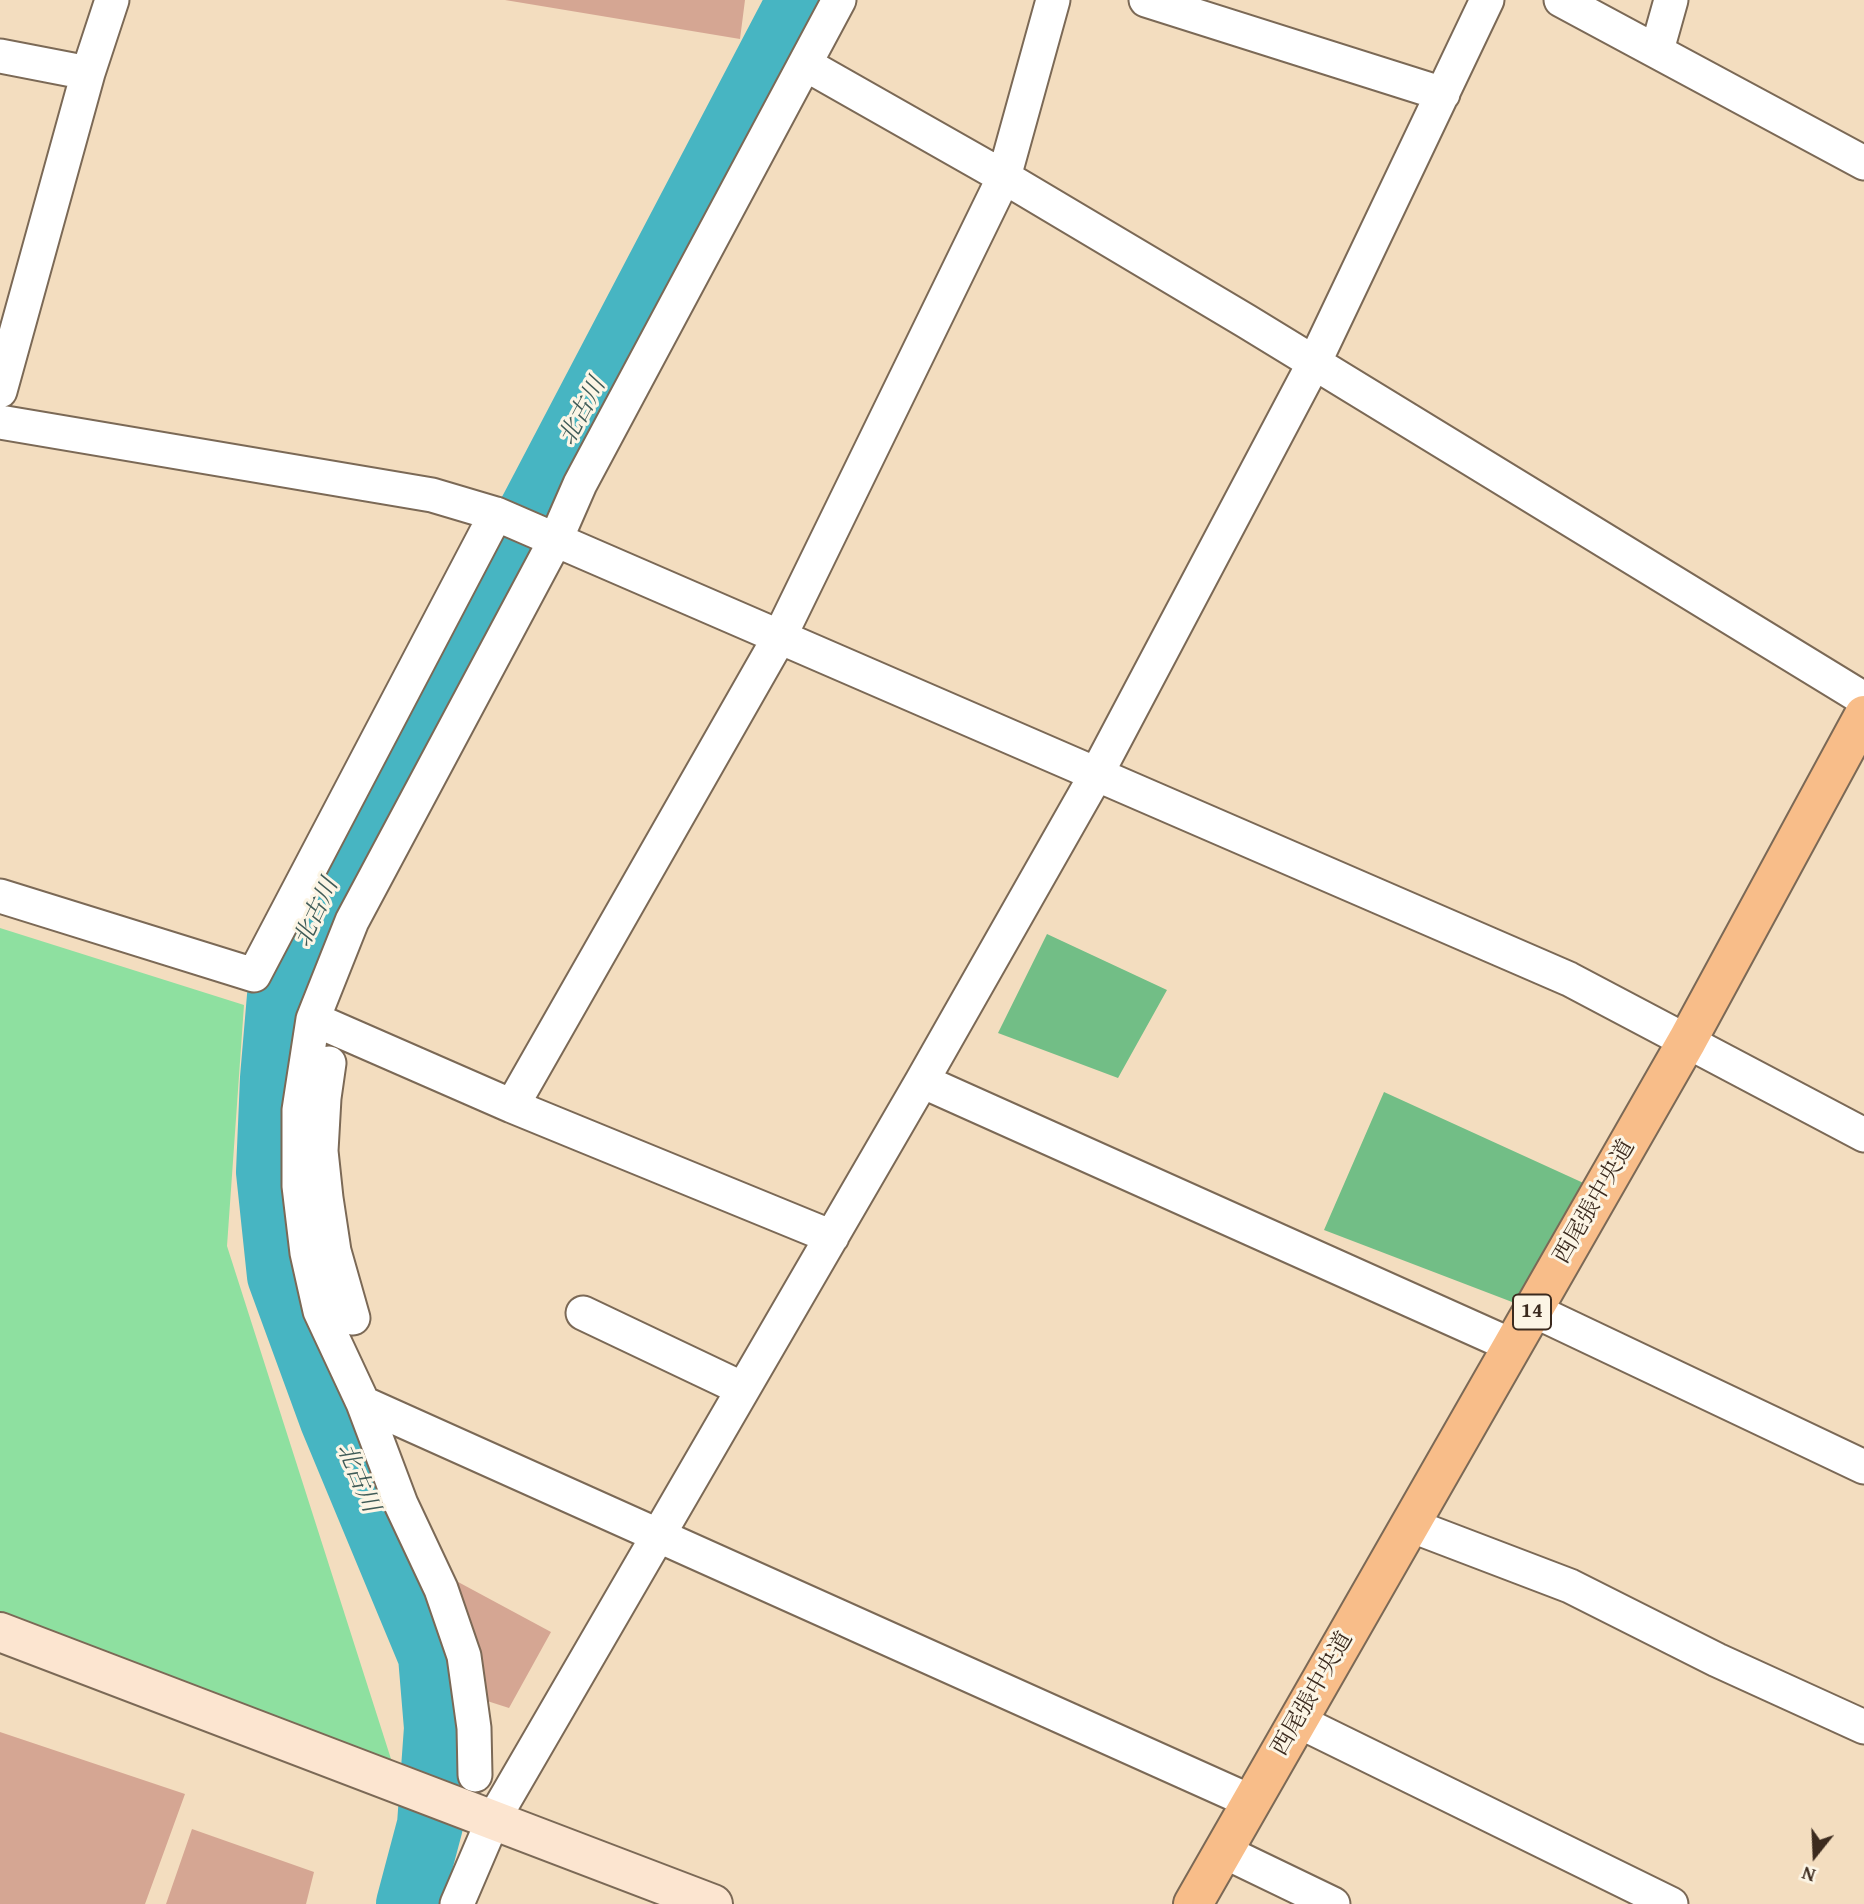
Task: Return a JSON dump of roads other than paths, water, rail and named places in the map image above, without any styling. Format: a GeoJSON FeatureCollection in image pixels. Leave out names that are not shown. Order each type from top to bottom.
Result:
{"type":"FeatureCollection","features":[{"type":"Feature","properties":{"kind":"main road","name":"西尾張中央道"},"geometry":{"type":"LineString","coordinates":[[1193,1904],[1687,1041],[1864,715]]}},
{"type":"Feature","properties":{"kind":"street"},"geometry":{"type":"LineString","coordinates":[[0,391],[88,73],[112,0]]}},
{"type":"Feature","properties":{"kind":"street"},"geometry":{"type":"LineString","coordinates":[[475,1775],[474,1728],[464,1656],[441,1589],[401,1504],[363,1403],[320,1311],[307,1253],[299,1186],[299,1110],[327,1025],[352,921],[550,537],[839,0]]}},
{"type":"Feature","properties":{"kind":"street"},"geometry":{"type":"LineString","coordinates":[[512,1106],[779,638],[1004,177],[1053,0]]}},
{"type":"Feature","properties":{"kind":"street"},"geometry":{"type":"LineString","coordinates":[[1146,0],[1443,93]]}},
{"type":"Feature","properties":{"kind":"street"},"geometry":{"type":"LineString","coordinates":[[457,1904],[491,1819],[832,1237],[1096,775],[1314,363],[1487,0]]}},
{"type":"Feature","properties":{"kind":"street"},"geometry":{"type":"LineString","coordinates":[[1561,0],[1864,163]]}},
{"type":"Feature","properties":{"kind":"street"},"geometry":{"type":"LineString","coordinates":[[1657,50],[1671,0]]}},
{"type":"Feature","properties":{"kind":"street"},"geometry":{"type":"LineString","coordinates":[[0,56],[88,73]]}},
{"type":"Feature","properties":{"kind":"street"},"geometry":{"type":"LineString","coordinates":[[805,64],[1004,177],[1864,699]]}},
{"type":"Feature","properties":{"kind":"street"},"geometry":{"type":"LineString","coordinates":[[0,422],[432,495],[501,516],[1569,979],[1864,1135]]}},
{"type":"Feature","properties":{"kind":"street"},"geometry":{"type":"LineString","coordinates":[[0,896],[254,975],[501,516]]}},
{"type":"Feature","properties":{"kind":"street"},"geometry":{"type":"LineString","coordinates":[[327,1025],[512,1106],[832,1237]]}},
{"type":"Feature","properties":{"kind":"street"},"geometry":{"type":"LineString","coordinates":[[327,1025],[331,1052],[324,1098],[321,1150],[334,1251],[353,1318]]}},
{"type":"Feature","properties":{"kind":"street"},"geometry":{"type":"LineString","coordinates":[[922,1081],[1513,1346]]}},
{"type":"Feature","properties":{"kind":"street"},"geometry":{"type":"LineString","coordinates":[[1533,1310],[1864,1467]]}},
{"type":"Feature","properties":{"kind":"street"},"geometry":{"type":"LineString","coordinates":[[583,1313],[743,1389]]}},
{"type":"Feature","properties":{"kind":"street"},"geometry":{"type":"LineString","coordinates":[[363,1403],[1252,1802]]}},
{"type":"Feature","properties":{"kind":"street"},"geometry":{"type":"LineString","coordinates":[[1410,1525],[1570,1586],[1717,1660],[1864,1727]]}},
{"type":"Feature","properties":{"kind":"street"},"geometry":{"type":"LineString","coordinates":[[0,1632],[713,1904]]}},
{"type":"Feature","properties":{"kind":"street"},"geometry":{"type":"LineString","coordinates":[[1298,1721],[1671,1904]]}},
{"type":"Feature","properties":{"kind":"street"},"geometry":{"type":"LineString","coordinates":[[1223,1851],[1333,1904]]}},
{"type":"Feature","properties":{"kind":"waterway","name":"北古川"},"geometry":{"type":"LineString","coordinates":[[409,1904],[430,1825],[437,1728],[431,1656],[332,1418],[280,1276],[269,1172],[280,996],[315,910],[535,505],[800,0]]}}]}
